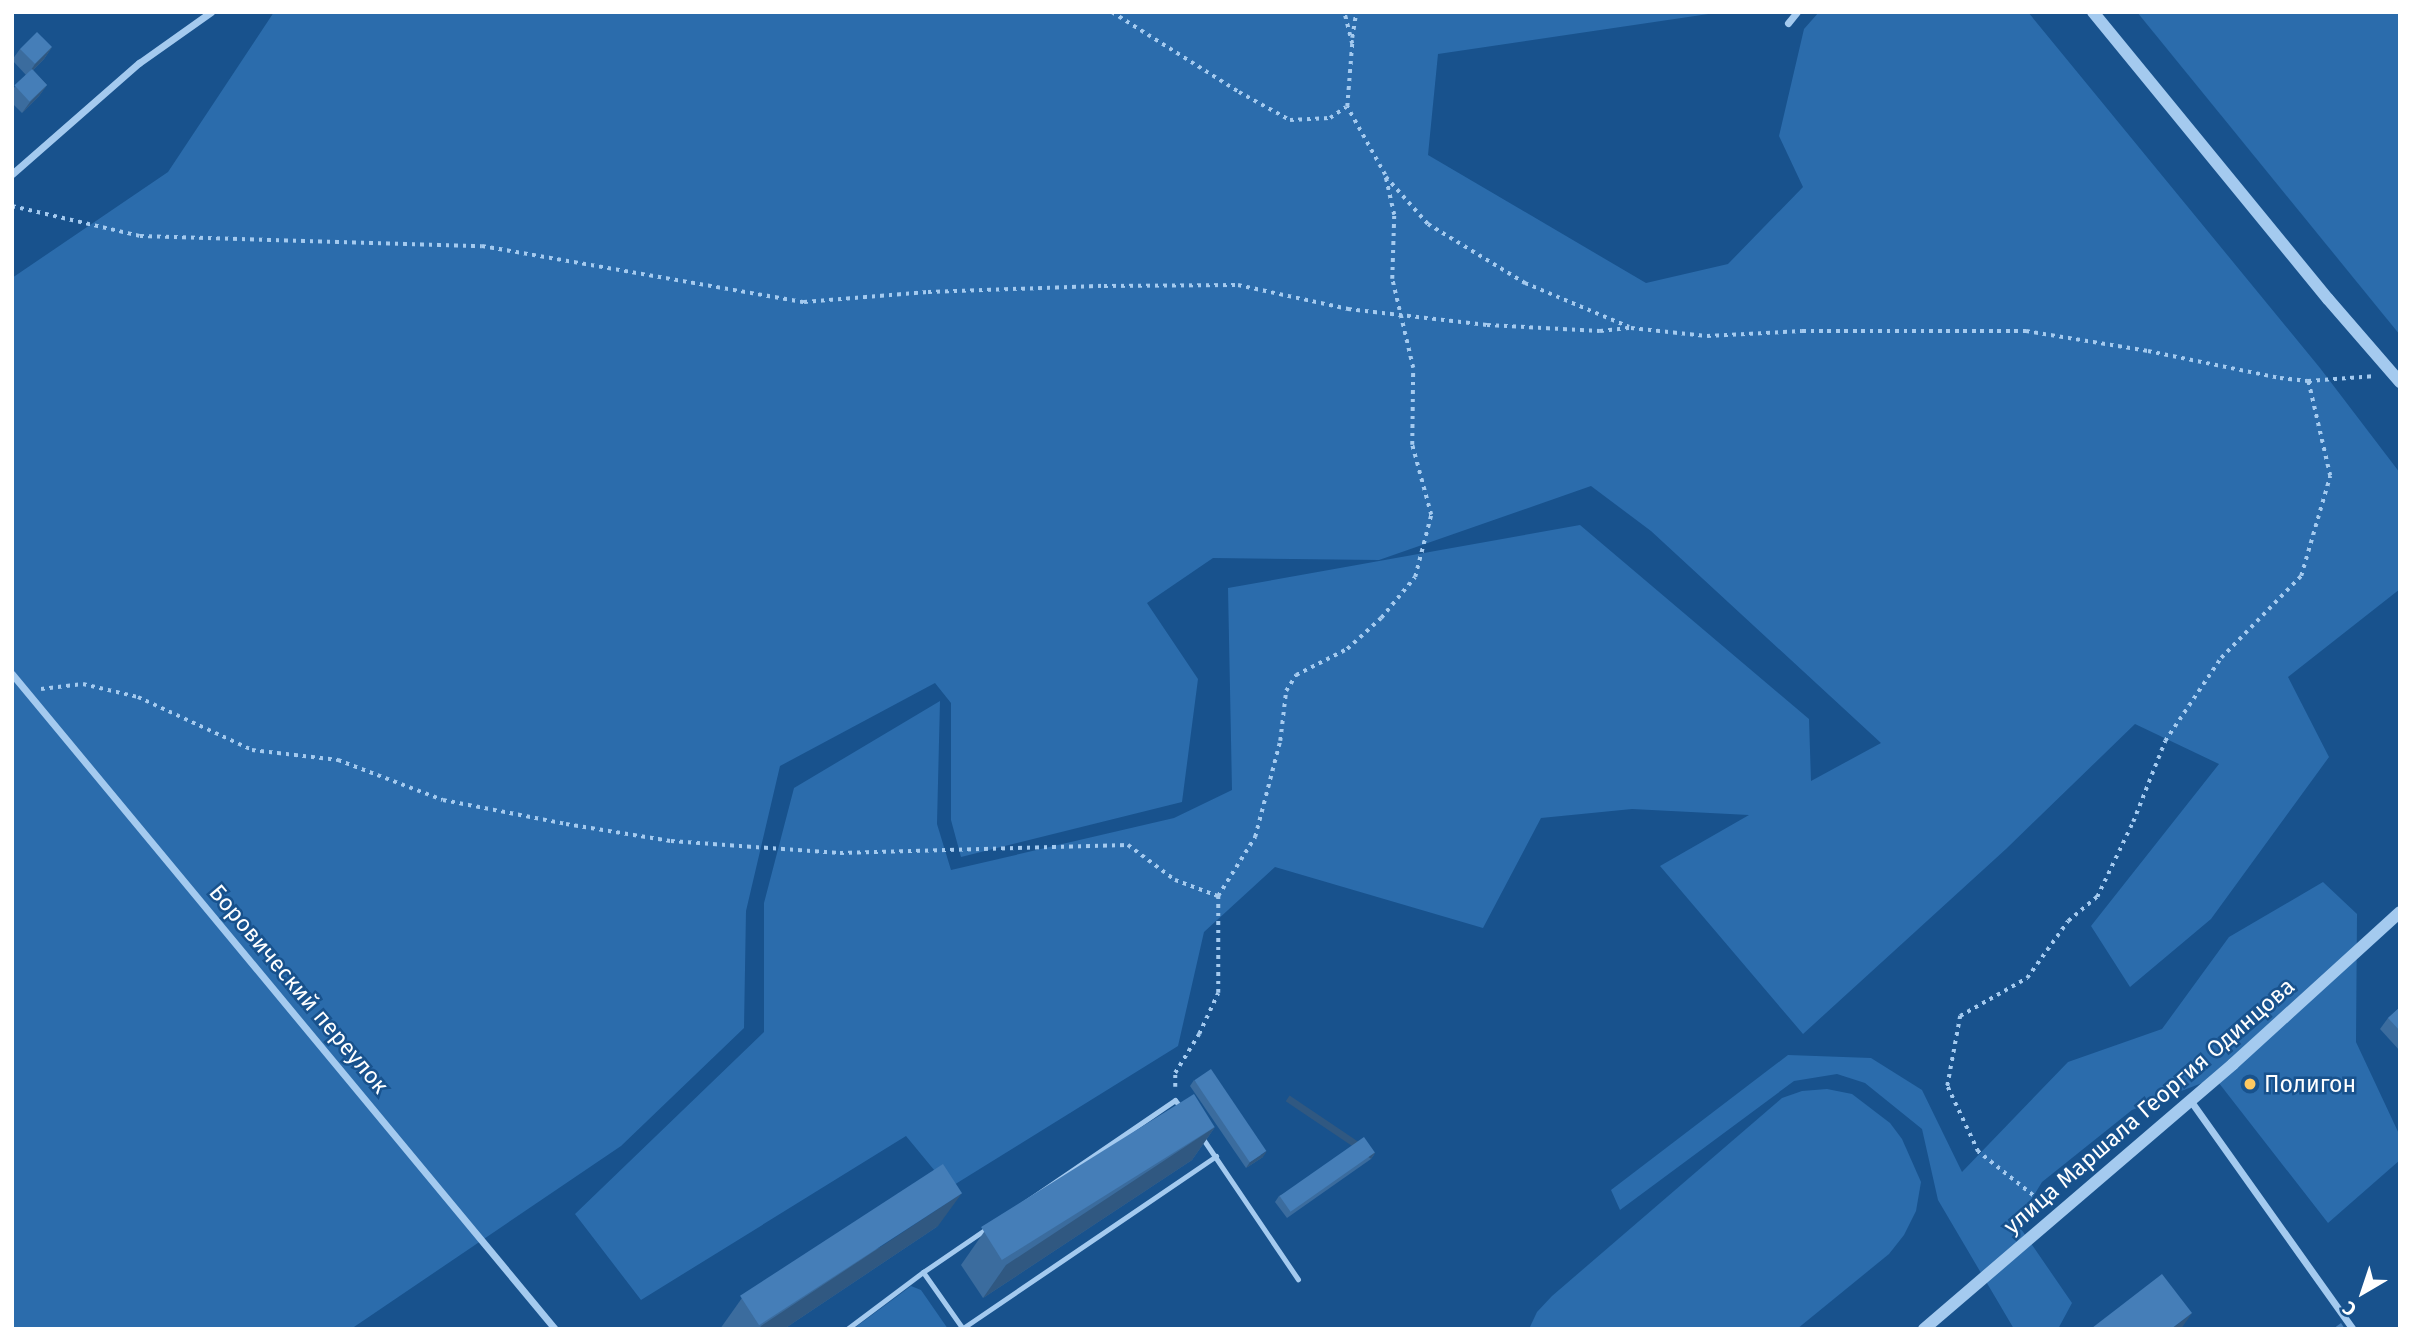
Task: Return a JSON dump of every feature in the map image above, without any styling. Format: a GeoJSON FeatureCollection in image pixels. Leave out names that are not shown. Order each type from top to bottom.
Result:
{"type":"FeatureCollection","features":[{"type":"Feature","properties":{"kind":"street"},"geometry":{"type":"LineString","coordinates":[[12,174],[139,63],[211,12]]}},
{"type":"Feature","properties":{"kind":"street"},"geometry":{"type":"LineString","coordinates":[[1788,23],[1797,12]]}},
{"type":"Feature","properties":{"kind":"street"},"geometry":{"type":"LineString","coordinates":[[2093,12],[2397,378]]}},
{"type":"Feature","properties":{"kind":"street","name":"Боровический переулок"},"geometry":{"type":"LineString","coordinates":[[12,674],[555,1329]]}},
{"type":"Feature","properties":{"kind":"street","name":"улица Маршала Георгия Одинцова"},"geometry":{"type":"LineString","coordinates":[[1924,1329],[2190,1100],[2400,912]]}},
{"type":"Feature","properties":{"kind":"street"},"geometry":{"type":"LineString","coordinates":[[2190,1100],[2353,1329]]}},
{"type":"Feature","properties":{"kind":"lane"},"geometry":{"type":"LineString","coordinates":[[847,1329],[923,1272],[1175,1100],[1183,1111]]}},
{"type":"Feature","properties":{"kind":"lane"},"geometry":{"type":"LineString","coordinates":[[1199,1134],[1298,1279]]}},
{"type":"Feature","properties":{"kind":"lane"},"geometry":{"type":"LineString","coordinates":[[923,1272],[963,1328],[1216,1156]]}},
{"type":"Feature","properties":{"kind":"path"},"geometry":{"type":"LineString","coordinates":[[1112,12],[1239,92],[1290,120],[1330,118],[1347,107]]}},
{"type":"Feature","properties":{"kind":"path"},"geometry":{"type":"LineString","coordinates":[[1345,12],[1352,44]]}},
{"type":"Feature","properties":{"kind":"path"},"geometry":{"type":"LineString","coordinates":[[1356,12],[1347,107],[1385,175],[1428,224],[1525,283],[1631,328]]}},
{"type":"Feature","properties":{"kind":"path"},"geometry":{"type":"LineString","coordinates":[[1175,1100],[1175,1073],[1199,1034],[1218,993],[1217,895],[1255,837],[1280,741],[1286,691],[1296,675],[1347,649],[1381,618],[1415,577],[1431,515],[1412,446],[1413,368],[1392,279],[1394,215],[1385,175]]}},
{"type":"Feature","properties":{"kind":"path"},"geometry":{"type":"LineString","coordinates":[[12,206],[139,236],[481,246],[804,302],[942,292],[1104,286],[1238,285],[1348,309],[1487,326],[1600,331],[1631,328],[1707,336],[1802,331],[2025,331],[2308,381],[2397,378]]}},
{"type":"Feature","properties":{"kind":"path"},"geometry":{"type":"LineString","coordinates":[[2057,1214],[1978,1152],[1947,1086],[1960,1016],[2027,978],[2068,921],[2097,897],[2133,822],[2165,741],[2221,658],[2301,576],[2330,476],[2308,381]]}},
{"type":"Feature","properties":{"kind":"path"},"geometry":{"type":"LineString","coordinates":[[26,690],[83,684],[138,697],[252,750],[338,760],[443,800],[566,824],[671,841],[840,853],[1128,845],[1174,880],[1217,895]]}},
{"type":"Feature","properties":{"kind":"shaded area"},"geometry":{"type":"Polygon","coordinates":[[[274,12],[1722,12],[1438,54],[1428,155],[1646,283],[1728,264],[1803,187],[1779,136],[1804,29],[1819,12],[2028,12],[2320,368],[2400,473],[2400,589],[2288,677],[2329,757],[2211,919],[2130,987],[2091,926],[2219,764],[2135,724],[2006,849],[1803,1034],[1660,866],[1749,815],[1632,809],[1541,818],[1483,928],[1275,867],[1204,932],[1178,1046],[949,1188],[906,1136],[641,1300],[575,1214],[764,1032],[764,903],[794,788],[940,701],[937,824],[951,870],[1174,818],[1232,790],[1228,588],[1580,525],[1809,719],[1811,781],[1881,743],[1651,531],[1591,486],[1379,560],[1213,558],[1147,603],[1198,679],[1182,802],[961,857],[951,820],[951,703],[935,683],[780,766],[746,911],[744,1028],[621,1146],[351,1329],[12,1329],[12,278],[168,172],[274,12]]]}},
{"type":"Feature","properties":{"kind":"shaded area"},"geometry":{"type":"Polygon","coordinates":[[[2137,12],[2400,12],[2400,335],[2137,12]]]}},
{"type":"Feature","properties":{"kind":"shaded area"},"geometry":{"type":"Polygon","coordinates":[[[2323,882],[2357,914],[2356,1042],[2400,1136],[2400,1160],[2328,1223],[2215,1078],[2132,1110],[2042,1182],[2017,1223],[2072,1303],[2058,1329],[2014,1329],[1938,1200],[1922,1129],[1865,1083],[1837,1074],[1794,1081],[1620,1210],[1611,1190],[1788,1055],[1871,1058],[1922,1090],[1962,1172],[2068,1062],[2162,1029],[2229,937],[2323,882]]]}},
{"type":"Feature","properties":{"kind":"shaded area"},"geometry":{"type":"Polygon","coordinates":[[[1827,1089],[1852,1094],[1890,1123],[1902,1139],[1921,1182],[1916,1211],[1904,1235],[1889,1254],[1797,1329],[1529,1329],[1537,1312],[1552,1296],[1782,1098],[1802,1091],[1827,1089]]]}},
{"type":"Feature","properties":{"kind":"shaded area"},"geometry":{"type":"Polygon","coordinates":[[[911,1286],[921,1290],[948,1329],[853,1329],[911,1286]]]}},
{"type":"Feature","properties":{"kind":"building"},"geometry":{"type":"Polygon","coordinates":[[[37,32],[52,47],[35,64],[20,49],[37,32]]]}},
{"type":"Feature","properties":{"kind":"building"},"geometry":{"type":"Polygon","coordinates":[[[32,69],[47,85],[29,101],[14,85],[32,69]]]}},
{"type":"Feature","properties":{"kind":"building"},"geometry":{"type":"Polygon","coordinates":[[[2400,1007],[2400,1031],[2388,1018],[2400,1007]]]}},
{"type":"Feature","properties":{"kind":"building"},"geometry":{"type":"Polygon","coordinates":[[[1211,1069],[1266,1151],[1250,1162],[1194,1080],[1211,1069]]]}},
{"type":"Feature","properties":{"kind":"building"},"geometry":{"type":"Polygon","coordinates":[[[1194,1094],[1215,1127],[1002,1260],[981,1227],[1194,1094]]]}},
{"type":"Feature","properties":{"kind":"building"},"geometry":{"type":"Polygon","coordinates":[[[1364,1137],[1375,1153],[1291,1212],[1280,1196],[1364,1137]]]}},
{"type":"Feature","properties":{"kind":"building"},"geometry":{"type":"Polygon","coordinates":[[[943,1164],[962,1193],[759,1325],[740,1296],[943,1164]]]}},
{"type":"Feature","properties":{"kind":"building"},"geometry":{"type":"Polygon","coordinates":[[[2162,1274],[2192,1313],[2171,1329],[2092,1328],[2162,1274]]]}},
{"type":"Feature","properties":{"kind":"building"},"geometry":{"type":"Polygon","coordinates":[[[2341,1323],[2345,1329],[2333,1329],[2341,1323]]]}},
{"type":"Feature","properties":{"kind":"place","name":"Полигон"},"geometry":{"type":"Point","coordinates":[2250,1084]}}]}
